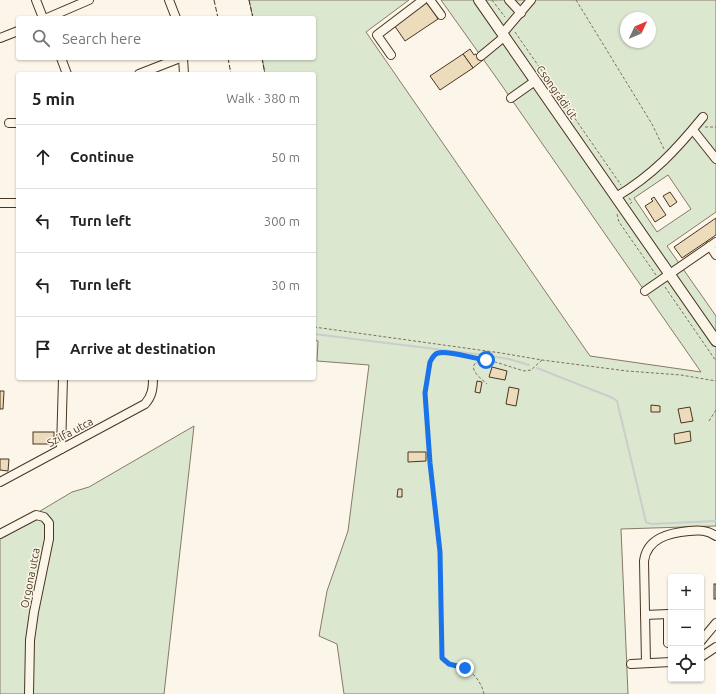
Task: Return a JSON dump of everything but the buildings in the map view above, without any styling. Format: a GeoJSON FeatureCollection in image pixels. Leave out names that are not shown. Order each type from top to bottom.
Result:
{"type":"FeatureCollection","features":[{"type":"Feature","properties":{"kind":"main road","name":"Csongrádi út"},"geometry":{"type":"LineString","coordinates":[[478,0],[716,341]]}},
{"type":"Feature","properties":{"kind":"street"},"geometry":{"type":"LineString","coordinates":[[36,0],[42,16]]}},
{"type":"Feature","properties":{"kind":"street"},"geometry":{"type":"LineString","coordinates":[[52,16],[89,0]]}},
{"type":"Feature","properties":{"kind":"street"},"geometry":{"type":"LineString","coordinates":[[169,0],[175,16]]}},
{"type":"Feature","properties":{"kind":"street"},"geometry":{"type":"LineString","coordinates":[[391,55],[377,35],[422,0]]}},
{"type":"Feature","properties":{"kind":"street"},"geometry":{"type":"LineString","coordinates":[[430,0],[442,15]]}},
{"type":"Feature","properties":{"kind":"street"},"geometry":{"type":"LineString","coordinates":[[509,0],[521,13]]}},
{"type":"Feature","properties":{"kind":"street"},"geometry":{"type":"LineString","coordinates":[[481,56],[503,36],[531,0]]}},
{"type":"Feature","properties":{"kind":"street"},"geometry":{"type":"LineString","coordinates":[[0,38],[16,32]]}},
{"type":"Feature","properties":{"kind":"street"},"geometry":{"type":"LineString","coordinates":[[62,60],[66,72]]}},
{"type":"Feature","properties":{"kind":"street"},"geometry":{"type":"LineString","coordinates":[[146,72],[175,60]]}},
{"type":"Feature","properties":{"kind":"street"},"geometry":{"type":"LineString","coordinates":[[184,60],[184,72]]}},
{"type":"Feature","properties":{"kind":"street"},"geometry":{"type":"LineString","coordinates":[[511,98],[535,80]]}},
{"type":"Feature","properties":{"kind":"street"},"geometry":{"type":"LineString","coordinates":[[616,197],[643,180],[668,157],[703,117]]}},
{"type":"Feature","properties":{"kind":"street"},"geometry":{"type":"LineString","coordinates":[[9,123],[16,123]]}},
{"type":"Feature","properties":{"kind":"street"},"geometry":{"type":"LineString","coordinates":[[692,130],[716,160]]}},
{"type":"Feature","properties":{"kind":"street"},"geometry":{"type":"LineString","coordinates":[[0,203],[16,202]]}},
{"type":"Feature","properties":{"kind":"street"},"geometry":{"type":"LineString","coordinates":[[645,291],[713,244],[716,255]]}},
{"type":"Feature","properties":{"kind":"street"},"geometry":{"type":"LineString","coordinates":[[61,449],[64,380]]}},
{"type":"Feature","properties":{"kind":"street","name":"Szilfa utca"},"geometry":{"type":"LineString","coordinates":[[0,482],[145,404],[150,399],[154,380]]}},
{"type":"Feature","properties":{"kind":"street","name":"Orgona utca"},"geometry":{"type":"LineString","coordinates":[[0,534],[36,515],[44,517],[49,523],[49,539],[34,612],[30,640],[29,694]]}},
{"type":"Feature","properties":{"kind":"street"},"geometry":{"type":"LineString","coordinates":[[646,663],[644,561],[646,553],[651,546],[666,535],[673,532],[703,530],[716,536]]}},
{"type":"Feature","properties":{"kind":"street"},"geometry":{"type":"LineString","coordinates":[[645,615],[668,614]]}},
{"type":"Feature","properties":{"kind":"street"},"geometry":{"type":"LineString","coordinates":[[704,638],[716,623]]}},
{"type":"Feature","properties":{"kind":"street"},"geometry":{"type":"LineString","coordinates":[[705,655],[716,647]]}},
{"type":"Feature","properties":{"kind":"street"},"geometry":{"type":"LineString","coordinates":[[631,664],[668,662]]}},
{"type":"Feature","properties":{"kind":"path"},"geometry":{"type":"LineString","coordinates":[[576,0],[648,117],[668,157]]}},
{"type":"Feature","properties":{"kind":"path"},"geometry":{"type":"LineString","coordinates":[[316,328],[501,353],[542,360],[627,371],[681,375],[716,381]]}},
{"type":"Feature","properties":{"kind":"path"},"geometry":{"type":"LineString","coordinates":[[484,694],[482,685],[470,671],[465,668],[449,664],[442,658],[440,552],[430,463],[425,393],[430,362],[438,353],[446,353],[479,360],[492,361],[528,371],[542,360]]}},
{"type":"Feature","properties":{"kind":"path"},"geometry":{"type":"LineString","coordinates":[[479,360],[474,365],[475,372],[487,384]]}},
{"type":"Feature","properties":{"kind":"path"},"geometry":{"type":"LineString","coordinates":[[709,421],[716,410]]}},
{"type":"Feature","properties":{"kind":"green space"},"geometry":{"type":"Polygon","coordinates":[[[249,0],[409,0],[366,32],[590,356],[701,372],[441,0],[716,0],[716,212],[667,246],[716,316],[716,526],[621,529],[628,694],[344,694],[337,644],[319,636],[327,591],[348,531],[369,365],[317,361],[316,72],[265,72],[262,60],[316,60],[316,16],[253,16],[249,0]],[[668,175],[634,198],[657,232],[691,209],[668,175]]]}},
{"type":"Feature","properties":{"kind":"green space"},"geometry":{"type":"Polygon","coordinates":[[[194,426],[164,694],[0,694],[0,535],[72,492],[89,487],[194,426]]]}},
{"type":"Feature","properties":{"kind":"waterway"},"geometry":{"type":"LineString","coordinates":[[316,334],[476,354],[509,359],[529,365]]}},
{"type":"Feature","properties":{"kind":"waterway"},"geometry":{"type":"LineString","coordinates":[[537,368],[613,398],[617,401],[646,522],[651,524],[716,521]]}},
{"type":"Feature","properties":{"kind":"fence"},"geometry":{"type":"LineString","coordinates":[[214,0],[218,16]]}},
{"type":"Feature","properties":{"kind":"fence"},"geometry":{"type":"LineString","coordinates":[[249,0],[253,16]]}},
{"type":"Feature","properties":{"kind":"fence"},"geometry":{"type":"LineString","coordinates":[[228,60],[231,72]]}},
{"type":"Feature","properties":{"kind":"fence"},"geometry":{"type":"LineString","coordinates":[[262,60],[265,72]]}},
{"type":"Feature","properties":{"kind":"route"},"geometry":{"type":"LineString","coordinates":[[465,668],[449,664],[444,661],[441,653],[440,552],[430,463],[425,393],[430,362],[438,353],[441,352],[479,360],[486,360]]}}]}
